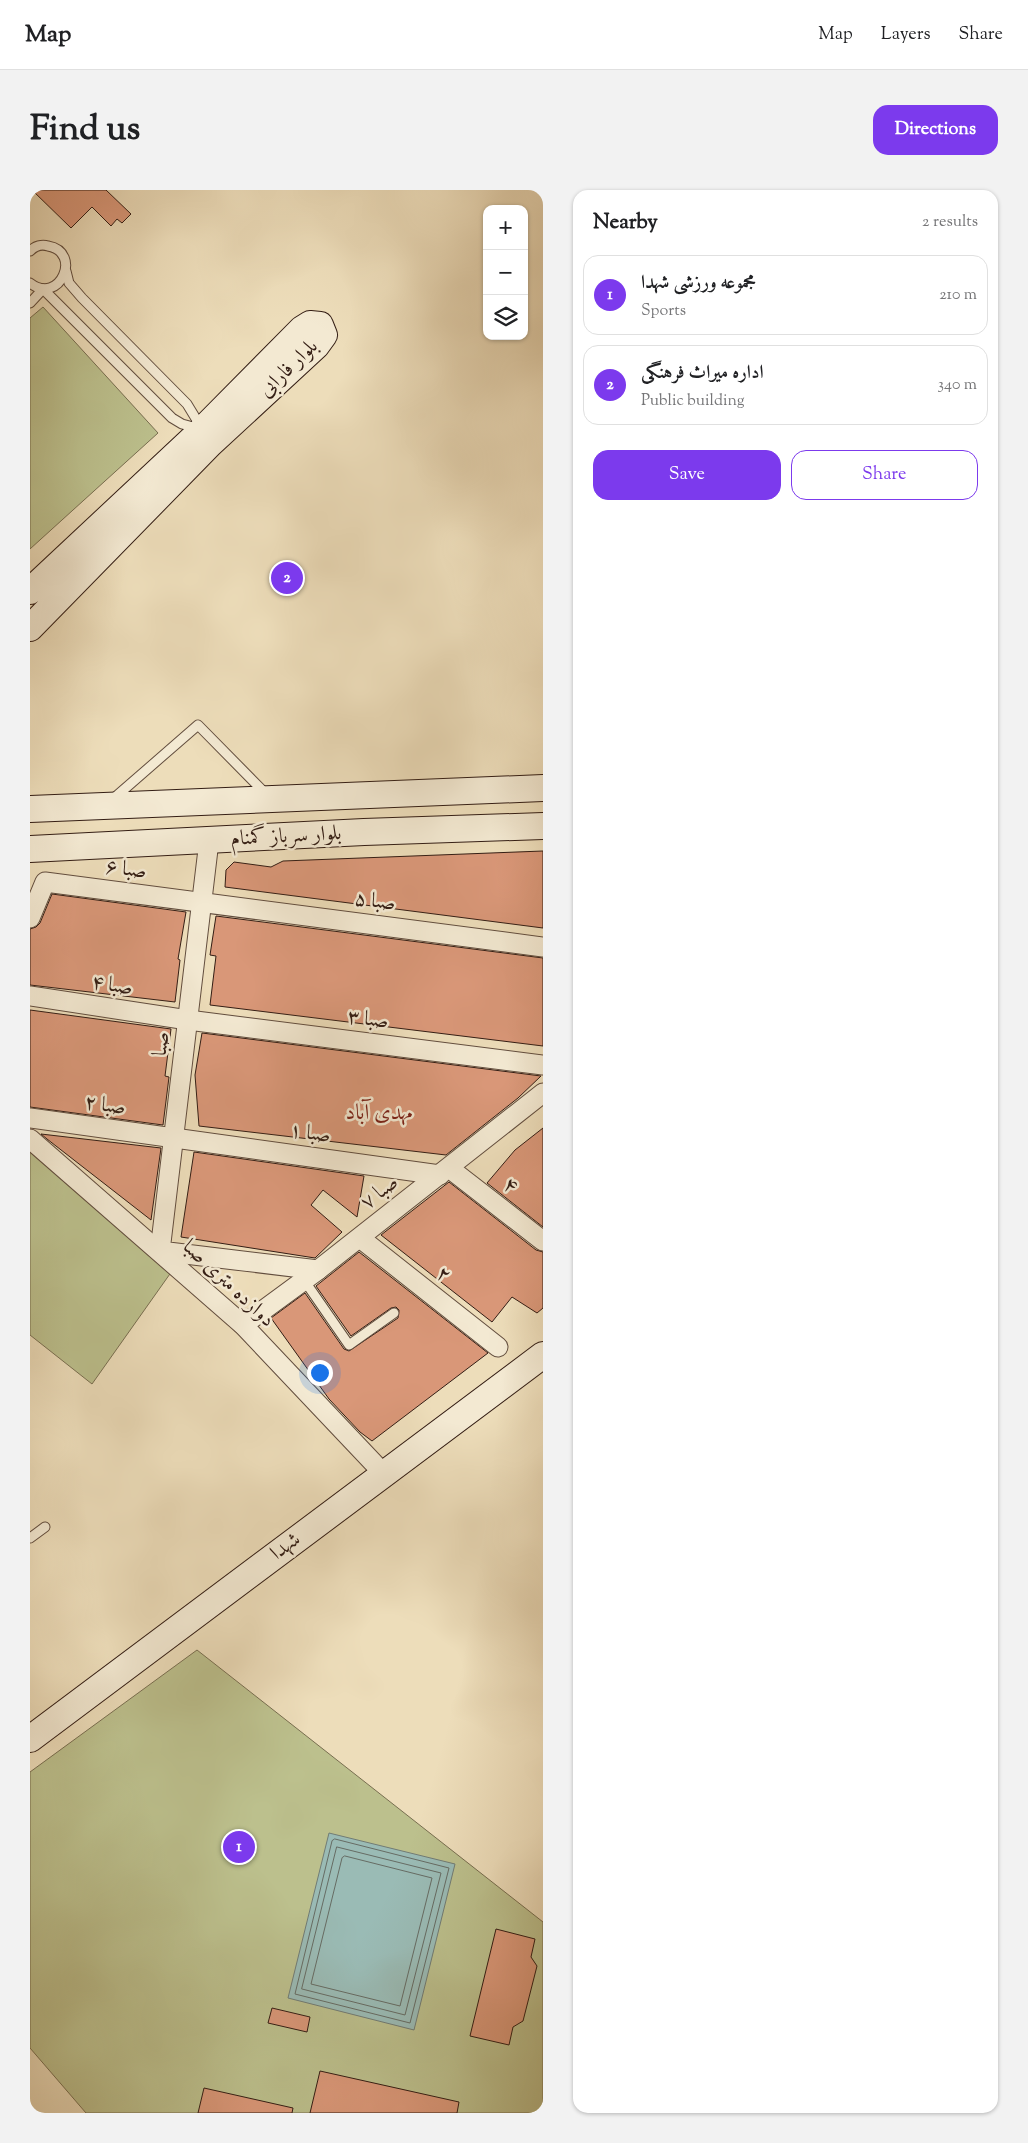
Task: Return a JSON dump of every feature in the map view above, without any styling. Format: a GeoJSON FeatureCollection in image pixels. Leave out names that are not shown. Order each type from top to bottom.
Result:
{"type":"FeatureCollection","features":[{"type":"Feature","properties":{"kind":"main road"},"geometry":{"type":"LineString","coordinates":[[30,591],[206,437]]}},
{"type":"Feature","properties":{"kind":"main road"},"geometry":{"type":"LineString","coordinates":[[30,628],[206,437]]}},
{"type":"Feature","properties":{"kind":"main road","name":"بلوار سرباز گمنام"},"geometry":{"type":"LineString","coordinates":[[30,809],[543,788]]}},
{"type":"Feature","properties":{"kind":"main road","name":"بلوار سرباز گمنام"},"geometry":{"type":"LineString","coordinates":[[30,849],[364,832],[543,826]]}},
{"type":"Feature","properties":{"kind":"main road","name":"شهدا"},"geometry":{"type":"LineString","coordinates":[[30,1739],[543,1355]]}},
{"type":"Feature","properties":{"kind":"street","name":"صبا"},"geometry":{"type":"LineString","coordinates":[[160,1252],[209,841]]}},
{"type":"Feature","properties":{"kind":"street","name":"صبا ۶"},"geometry":{"type":"LineString","coordinates":[[30,918],[45,882],[202,902]]}},
{"type":"Feature","properties":{"kind":"street","name":"صبا ۵"},"geometry":{"type":"LineString","coordinates":[[202,902],[543,947]]}},
{"type":"Feature","properties":{"kind":"street","name":"صبا ۴"},"geometry":{"type":"LineString","coordinates":[[30,996],[188,1020]]}},
{"type":"Feature","properties":{"kind":"street","name":"صبا ۳"},"geometry":{"type":"LineString","coordinates":[[188,1020],[543,1065]]}},
{"type":"Feature","properties":{"kind":"street","name":"صبا ۷"},"geometry":{"type":"LineString","coordinates":[[243,1325],[360,1238],[543,1093]]}},
{"type":"Feature","properties":{"kind":"street","name":"صبا ۲"},"geometry":{"type":"LineString","coordinates":[[30,1118],[174,1138]]}},
{"type":"Feature","properties":{"kind":"street","name":"صبا ۱"},"geometry":{"type":"LineString","coordinates":[[174,1138],[444,1171]]}},
{"type":"Feature","properties":{"kind":"street","name":"دوازده متری صبا"},"geometry":{"type":"LineString","coordinates":[[30,1139],[243,1325],[384,1474]]}},
{"type":"Feature","properties":{"kind":"street","name":"۴"},"geometry":{"type":"LineString","coordinates":[[444,1171],[543,1241]]}},
{"type":"Feature","properties":{"kind":"street","name":"۲"},"geometry":{"type":"LineString","coordinates":[[360,1238],[498,1347]]}},
{"type":"Feature","properties":{"kind":"street"},"geometry":{"type":"LineString","coordinates":[[160,1252],[311,1275]]}},
{"type":"Feature","properties":{"kind":"lane"},"geometry":{"type":"LineString","coordinates":[[30,251],[40,245],[54,247],[64,257],[69,283],[187,404],[206,437]]}},
{"type":"Feature","properties":{"kind":"lane"},"geometry":{"type":"LineString","coordinates":[[30,303],[44,289],[59,283],[66,271]]}},
{"type":"Feature","properties":{"kind":"lane"},"geometry":{"type":"LineString","coordinates":[[30,283],[44,289],[172,418],[206,437]]}},
{"type":"Feature","properties":{"kind":"lane"},"geometry":{"type":"LineString","coordinates":[[106,806],[198,725],[271,799]]}},
{"type":"Feature","properties":{"kind":"lane"},"geometry":{"type":"LineString","coordinates":[[311,1275],[349,1346],[394,1313]]}},
{"type":"Feature","properties":{"kind":"lane"},"geometry":{"type":"LineString","coordinates":[[30,1538],[45,1526]]}},
{"type":"Feature","properties":{"kind":"green space"},"geometry":{"type":"Polygon","coordinates":[[[43,307],[158,433],[30,549],[30,318],[43,307]]]}},
{"type":"Feature","properties":{"kind":"green space"},"geometry":{"type":"Polygon","coordinates":[[[30,1149],[172,1271],[92,1384],[30,1335],[30,1149]]]}},
{"type":"Feature","properties":{"kind":"green space"},"geometry":{"type":"Polygon","coordinates":[[[197,1650],[543,1922],[543,2113],[86,2113],[30,2048],[30,1772],[197,1650]]]}},
{"type":"Feature","properties":{"kind":"water"},"geometry":{"type":"Polygon","coordinates":[[[329,1833],[455,1864],[414,2030],[288,1998],[329,1833]]]}},
{"type":"Feature","properties":{"kind":"building"},"geometry":{"type":"Polygon","coordinates":[[[32,190],[106,190],[131,214],[122,223],[117,219],[111,226],[92,207],[71,228],[32,190]]]}},
{"type":"Feature","properties":{"kind":"building"},"geometry":{"type":"Polygon","coordinates":[[[543,851],[543,928],[225,887],[226,870],[234,862],[271,867],[283,861],[543,851]]]}},
{"type":"Feature","properties":{"kind":"building"},"geometry":{"type":"Polygon","coordinates":[[[52,894],[186,912],[178,959],[180,960],[175,1002],[30,985],[30,929],[40,923],[52,894]]]}},
{"type":"Feature","properties":{"kind":"building"},"geometry":{"type":"Polygon","coordinates":[[[216,916],[543,958],[543,1046],[210,1005],[216,956],[210,955],[216,916]]]}},
{"type":"Feature","properties":{"kind":"building"},"geometry":{"type":"Polygon","coordinates":[[[30,1010],[171,1029],[165,1076],[169,1077],[163,1125],[30,1107],[30,1010]]]}},
{"type":"Feature","properties":{"kind":"building"},"geometry":{"type":"Polygon","coordinates":[[[202,1033],[541,1076],[518,1098],[446,1155],[199,1126],[195,1075],[202,1033]]]}},
{"type":"Feature","properties":{"kind":"building"},"geometry":{"type":"Polygon","coordinates":[[[543,1128],[543,1227],[487,1183],[515,1150],[543,1128]]]}},
{"type":"Feature","properties":{"kind":"building"},"geometry":{"type":"Polygon","coordinates":[[[41,1134],[161,1148],[151,1220],[47,1139],[41,1134]]]}},
{"type":"Feature","properties":{"kind":"building"},"geometry":{"type":"Polygon","coordinates":[[[194,1152],[364,1176],[357,1217],[323,1190],[311,1205],[342,1232],[315,1258],[181,1237],[194,1152]]]}},
{"type":"Feature","properties":{"kind":"building"},"geometry":{"type":"Polygon","coordinates":[[[449,1182],[536,1250],[543,1252],[543,1308],[537,1313],[512,1297],[492,1322],[381,1235],[449,1182]]]}},
{"type":"Feature","properties":{"kind":"building"},"geometry":{"type":"Polygon","coordinates":[[[359,1252],[488,1353],[372,1441],[360,1432],[329,1399],[271,1318],[305,1293],[344,1349],[349,1351],[398,1318],[399,1310],[396,1307],[391,1308],[351,1336],[316,1286],[359,1252]]]}},
{"type":"Feature","properties":{"kind":"building"},"geometry":{"type":"Polygon","coordinates":[[[496,1929],[535,1939],[531,1957],[537,1966],[523,2021],[513,2027],[509,2045],[470,2036],[496,1929]]]}},
{"type":"Feature","properties":{"kind":"building"},"geometry":{"type":"Polygon","coordinates":[[[272,2008],[310,2017],[307,2032],[268,2023],[272,2008]]]}},
{"type":"Feature","properties":{"kind":"building"},"geometry":{"type":"Polygon","coordinates":[[[320,2071],[459,2102],[457,2113],[310,2113],[320,2071]]]}},
{"type":"Feature","properties":{"kind":"building"},"geometry":{"type":"Polygon","coordinates":[[[204,2088],[293,2108],[292,2113],[198,2113],[204,2088]]]}},
{"type":"Feature","properties":{"kind":"place","name":"اداره میراث فرهنگی"},"geometry":{"type":"Point","coordinates":[287,578]}},
{"type":"Feature","properties":{"kind":"place","name":"مجموعه ورزشی شهدا"},"geometry":{"type":"Point","coordinates":[239,1847]}},
{"type":"Feature","properties":{"kind":"district","name":"مهدی آباد"},"geometry":{"type":"Point","coordinates":[379,1114]}}]}
